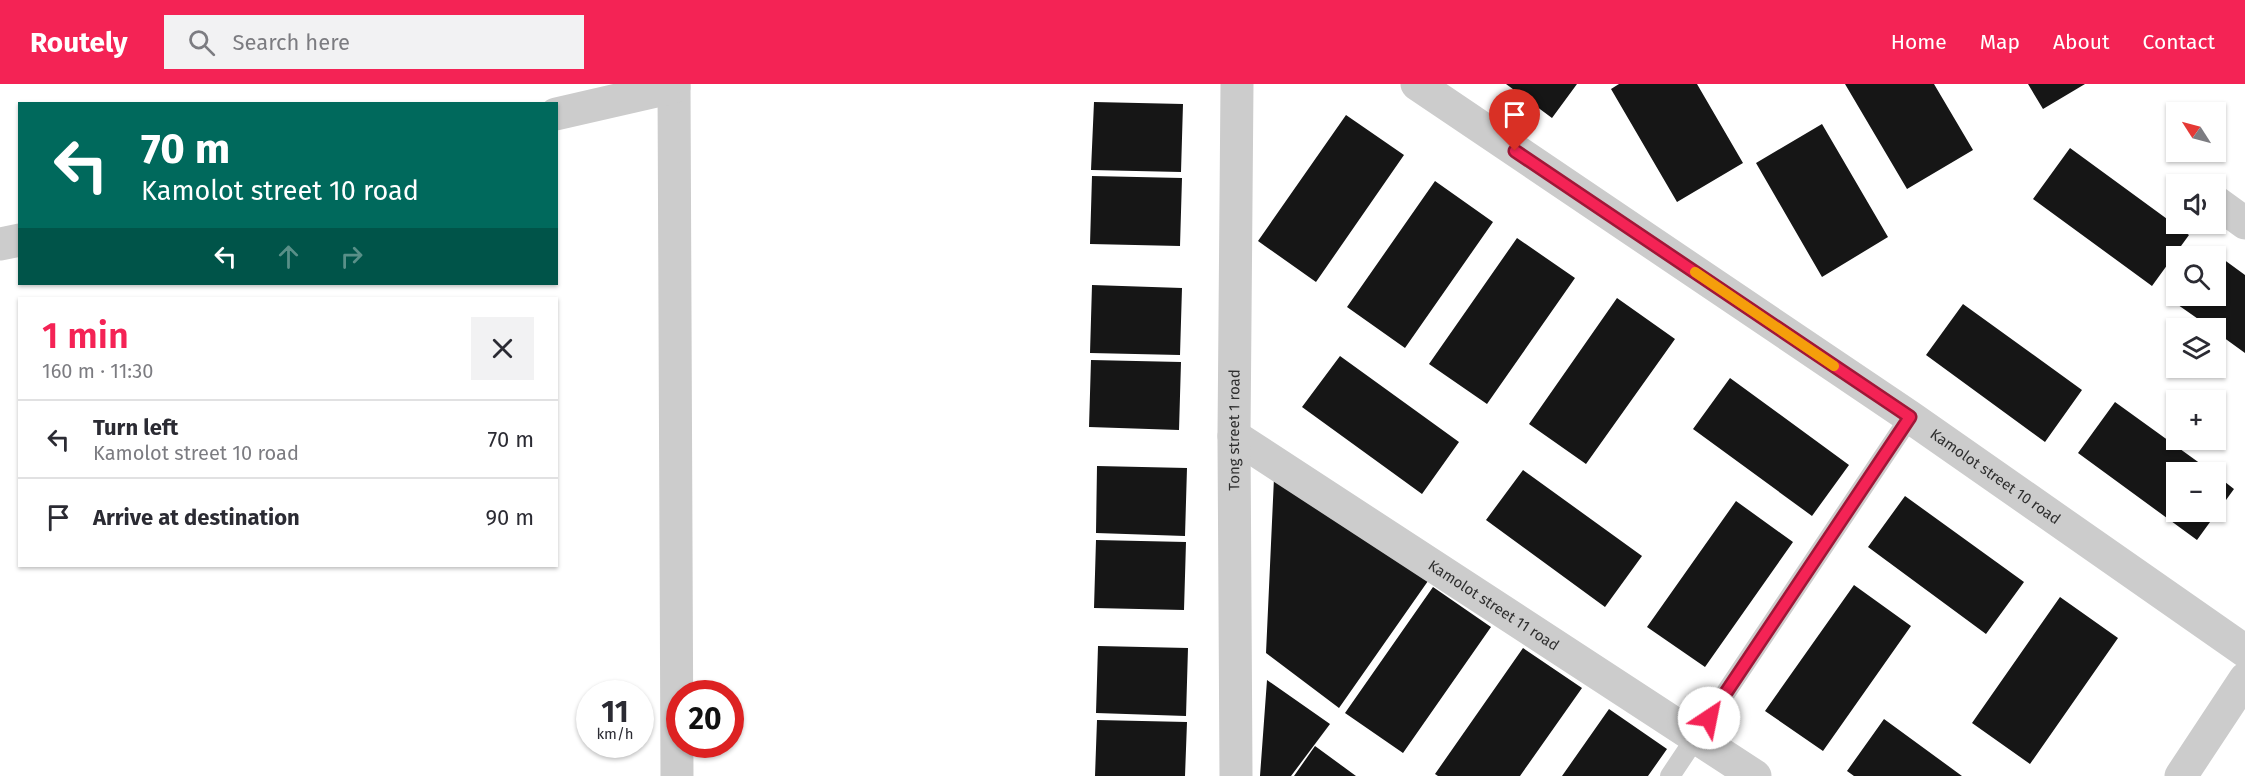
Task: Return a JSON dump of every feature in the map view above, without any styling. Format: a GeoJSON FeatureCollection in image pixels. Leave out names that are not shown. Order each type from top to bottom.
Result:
{"type":"FeatureCollection","features":[{"type":"Feature","properties":{"kind":"street","name":"Tong street 1 road"},"geometry":{"type":"LineString","coordinates":[[1236,776],[1234,436],[1237,84]]}},
{"type":"Feature","properties":{"kind":"street","name":"Kamolot street 10 road"},"geometry":{"type":"LineString","coordinates":[[1416,84],[1910,417],[2245,651]]}},
{"type":"Feature","properties":{"kind":"street"},"geometry":{"type":"LineString","coordinates":[[558,114],[674,86],[677,776]]}},
{"type":"Feature","properties":{"kind":"street"},"geometry":{"type":"LineString","coordinates":[[2226,209],[2245,223]]}},
{"type":"Feature","properties":{"kind":"street"},"geometry":{"type":"LineString","coordinates":[[0,244],[18,240]]}},
{"type":"Feature","properties":{"kind":"street","name":"Kamolot street 11 road"},"geometry":{"type":"LineString","coordinates":[[1234,436],[1755,776]]}},
{"type":"Feature","properties":{"kind":"street"},"geometry":{"type":"LineString","coordinates":[[2181,776],[2245,679]]}},
{"type":"Feature","properties":{"kind":"lane"},"geometry":{"type":"LineString","coordinates":[[1670,776],[1910,417]]}},
{"type":"Feature","properties":{"kind":"building"},"geometry":{"type":"Polygon","coordinates":[[[1506,84],[1577,84],[1552,118],[1506,84]]]}},
{"type":"Feature","properties":{"kind":"building"},"geometry":{"type":"Polygon","coordinates":[[[1619,84],[1697,84],[1743,163],[1677,202],[1611,89],[1619,84]]]}},
{"type":"Feature","properties":{"kind":"building"},"geometry":{"type":"Polygon","coordinates":[[[1845,84],[1934,84],[1973,150],[1907,189],[1845,84]]]}},
{"type":"Feature","properties":{"kind":"building"},"geometry":{"type":"Polygon","coordinates":[[[2028,84],[2085,84],[2043,109],[2028,84]]]}},
{"type":"Feature","properties":{"kind":"building"},"geometry":{"type":"Polygon","coordinates":[[[1094,102],[1183,104],[1181,172],[1091,170],[1094,102]]]}},
{"type":"Feature","properties":{"kind":"building"},"geometry":{"type":"Polygon","coordinates":[[[1346,115],[1404,155],[1316,282],[1258,241],[1346,115]]]}},
{"type":"Feature","properties":{"kind":"building"},"geometry":{"type":"Polygon","coordinates":[[[1822,124],[1888,237],[1822,277],[1756,163],[1822,124]]]}},
{"type":"Feature","properties":{"kind":"building"},"geometry":{"type":"Polygon","coordinates":[[[2070,148],[2166,218],[2166,234],[2189,235],[2181,246],[2166,246],[2166,267],[2152,286],[2033,199],[2070,148]]]}},
{"type":"Feature","properties":{"kind":"building"},"geometry":{"type":"Polygon","coordinates":[[[1092,176],[1182,178],[1180,246],[1090,244],[1092,176]]]}},
{"type":"Feature","properties":{"kind":"building"},"geometry":{"type":"Polygon","coordinates":[[[1435,181],[1493,222],[1405,348],[1347,307],[1435,181]]]}},
{"type":"Feature","properties":{"kind":"building"},"geometry":{"type":"Polygon","coordinates":[[[1517,238],[1575,278],[1487,404],[1429,364],[1517,238]]]}},
{"type":"Feature","properties":{"kind":"building"},"geometry":{"type":"Polygon","coordinates":[[[2226,261],[2245,275],[2245,353],[2226,339],[2226,318],[2197,318],[2180,306],[2226,306],[2226,261]]]}},
{"type":"Feature","properties":{"kind":"building"},"geometry":{"type":"Polygon","coordinates":[[[1092,285],[1182,288],[1180,355],[1090,353],[1092,285]]]}},
{"type":"Feature","properties":{"kind":"building"},"geometry":{"type":"Polygon","coordinates":[[[1617,298],[1675,339],[1586,464],[1529,424],[1617,298]]]}},
{"type":"Feature","properties":{"kind":"building"},"geometry":{"type":"Polygon","coordinates":[[[1963,304],[2082,390],[2045,442],[1926,355],[1963,304]]]}},
{"type":"Feature","properties":{"kind":"building"},"geometry":{"type":"Polygon","coordinates":[[[1340,356],[1459,442],[1422,494],[1302,407],[1340,356]]]}},
{"type":"Feature","properties":{"kind":"building"},"geometry":{"type":"Polygon","coordinates":[[[1091,360],[1181,362],[1179,430],[1089,427],[1091,360]]]}},
{"type":"Feature","properties":{"kind":"building"},"geometry":{"type":"Polygon","coordinates":[[[1730,378],[1849,465],[1812,516],[1693,429],[1730,378]]]}},
{"type":"Feature","properties":{"kind":"building"},"geometry":{"type":"Polygon","coordinates":[[[2115,402],[2166,439],[2166,450],[2182,450],[2198,462],[2166,462],[2166,517],[2078,453],[2115,402]]]}},
{"type":"Feature","properties":{"kind":"building"},"geometry":{"type":"Polygon","coordinates":[[[1097,466],[1187,468],[1185,536],[1096,533],[1097,466]]]}},
{"type":"Feature","properties":{"kind":"building"},"geometry":{"type":"Polygon","coordinates":[[[1523,470],[1642,556],[1605,607],[1486,520],[1523,470]]]}},
{"type":"Feature","properties":{"kind":"building"},"geometry":{"type":"Polygon","coordinates":[[[1274,478],[1428,581],[1339,708],[1266,653],[1274,478]]]}},
{"type":"Feature","properties":{"kind":"building"},"geometry":{"type":"Polygon","coordinates":[[[2226,483],[2234,489],[2226,500],[2226,483]]]}},
{"type":"Feature","properties":{"kind":"building"},"geometry":{"type":"Polygon","coordinates":[[[1905,496],[2024,582],[1986,634],[1868,547],[1905,496]]]}},
{"type":"Feature","properties":{"kind":"building"},"geometry":{"type":"Polygon","coordinates":[[[1736,501],[1793,542],[1705,667],[1647,627],[1736,501]]]}},
{"type":"Feature","properties":{"kind":"building"},"geometry":{"type":"Polygon","coordinates":[[[2172,522],[2210,522],[2197,540],[2172,522]]]}},
{"type":"Feature","properties":{"kind":"building"},"geometry":{"type":"Polygon","coordinates":[[[1096,540],[1186,542],[1184,610],[1094,608],[1096,540]]]}},
{"type":"Feature","properties":{"kind":"building"},"geometry":{"type":"Polygon","coordinates":[[[1854,585],[1911,626],[1823,751],[1765,711],[1854,585]]]}},
{"type":"Feature","properties":{"kind":"building"},"geometry":{"type":"Polygon","coordinates":[[[1433,587],[1491,627],[1403,753],[1345,713],[1433,587]]]}},
{"type":"Feature","properties":{"kind":"building"},"geometry":{"type":"Polygon","coordinates":[[[2060,597],[2118,638],[2030,764],[1972,723],[2060,597]]]}},
{"type":"Feature","properties":{"kind":"building"},"geometry":{"type":"Polygon","coordinates":[[[1098,646],[1188,648],[1186,716],[1096,713],[1098,646]]]}},
{"type":"Feature","properties":{"kind":"building"},"geometry":{"type":"Polygon","coordinates":[[[1523,648],[1582,688],[1520,776],[1438,776],[1435,774],[1523,648]]]}},
{"type":"Feature","properties":{"kind":"building"},"geometry":{"type":"Polygon","coordinates":[[[1267,680],[1330,724],[1291,776],[1260,776],[1267,680]]]}},
{"type":"Feature","properties":{"kind":"building"},"geometry":{"type":"Polygon","coordinates":[[[1609,709],[1667,749],[1648,776],[1562,776],[1609,709]]]}},
{"type":"Feature","properties":{"kind":"building"},"geometry":{"type":"Polygon","coordinates":[[[1884,719],[1962,776],[1854,776],[1847,771],[1884,719]]]}},
{"type":"Feature","properties":{"kind":"building"},"geometry":{"type":"Polygon","coordinates":[[[1097,720],[1187,722],[1185,776],[1095,776],[1097,720]]]}},
{"type":"Feature","properties":{"kind":"building"},"geometry":{"type":"Polygon","coordinates":[[[1315,746],[1356,776],[1294,776],[1315,746]]]}},
{"type":"Feature","properties":{"kind":"slow traffic"},"geometry":{"type":"LineString","coordinates":[[1695,272],[1834,366]]}},
{"type":"Feature","properties":{"kind":"route"},"geometry":{"type":"LineString","coordinates":[[1515,151],[1910,417],[1709,718]]}}]}
